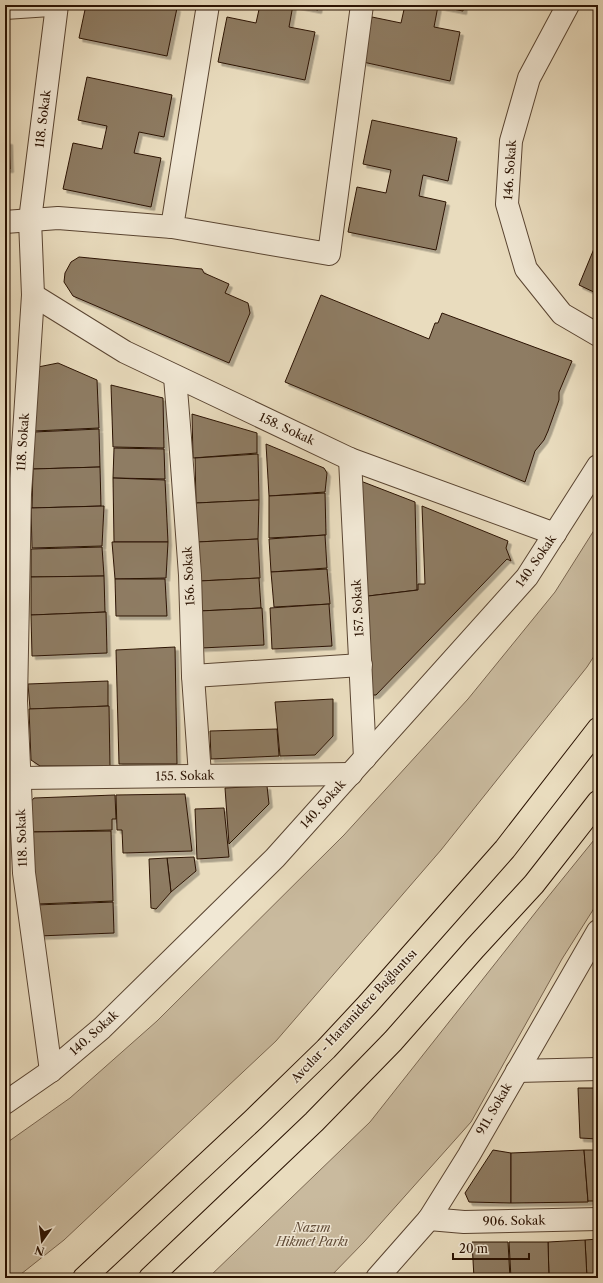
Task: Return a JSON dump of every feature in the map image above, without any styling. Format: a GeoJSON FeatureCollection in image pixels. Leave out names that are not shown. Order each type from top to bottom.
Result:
{"type":"FeatureCollection","features":[{"type":"Feature","properties":{"kind":"highway","name":"Avcılar - Haramidere Bağlantısı"},"geometry":{"type":"LineString","coordinates":[[84,1278],[228,1145],[326,1049],[363,1010],[506,849],[598,729]]}},
{"type":"Feature","properties":{"kind":"highway"},"geometry":{"type":"LineString","coordinates":[[150,1278],[314,1122],[393,1041],[534,884],[598,802]]}},
{"type":"Feature","properties":{"kind":"street"},"geometry":{"type":"LineString","coordinates":[[5,8],[50,5]]}},
{"type":"Feature","properties":{"kind":"street","name":"118. Sokak"},"geometry":{"type":"LineString","coordinates":[[51,1071],[24,873],[20,778],[11,728],[16,701],[20,494],[32,295],[30,220],[58,5]]}},
{"type":"Feature","properties":{"kind":"street"},"geometry":{"type":"LineString","coordinates":[[172,227],[208,5]]}},
{"type":"Feature","properties":{"kind":"street"},"geometry":{"type":"LineString","coordinates":[[5,222],[58,218],[172,227],[329,254],[362,5]]}},
{"type":"Feature","properties":{"kind":"street","name":"146. Sokak"},"geometry":{"type":"LineString","coordinates":[[568,5],[529,78],[511,141],[507,204],[526,269],[562,314],[598,335]]}},
{"type":"Feature","properties":{"kind":"street","name":"158. Sokak"},"geometry":{"type":"LineString","coordinates":[[32,295],[125,352],[350,459],[555,534]]}},
{"type":"Feature","properties":{"kind":"street","name":"156. Sokak"},"geometry":{"type":"LineString","coordinates":[[175,377],[190,575],[193,676],[200,775]]}},
{"type":"Feature","properties":{"kind":"street","name":"157. Sokak"},"geometry":{"type":"LineString","coordinates":[[350,459],[361,665],[358,766]]}},
{"type":"Feature","properties":{"kind":"street","name":"140. Sokak"},"geometry":{"type":"LineString","coordinates":[[5,1103],[51,1071],[102,1028],[275,858],[527,577],[598,466]]}},
{"type":"Feature","properties":{"kind":"street"},"geometry":{"type":"LineString","coordinates":[[193,676],[361,665]]}},
{"type":"Feature","properties":{"kind":"street","name":"155. Sokak"},"geometry":{"type":"LineString","coordinates":[[20,778],[200,775],[358,766]]}},
{"type":"Feature","properties":{"kind":"street","name":"911. Sokak"},"geometry":{"type":"LineString","coordinates":[[377,1278],[429,1219],[469,1155],[598,931]]}},
{"type":"Feature","properties":{"kind":"street"},"geometry":{"type":"LineString","coordinates":[[516,1071],[598,1069]]}},
{"type":"Feature","properties":{"kind":"street","name":"906. Sokak"},"geometry":{"type":"LineString","coordinates":[[429,1219],[464,1222],[598,1219]]}},
{"type":"Feature","properties":{"kind":"green space"},"geometry":{"type":"Polygon","coordinates":[[[598,524],[598,650],[587,667],[441,850],[276,1041],[64,1240],[16,1278],[5,1278],[5,1144],[70,1098],[157,1021],[344,835],[468,699],[555,592],[598,524]]]}},
{"type":"Feature","properties":{"kind":"green space","name":"Nazım Hikmet Parkı"},"geometry":{"type":"Polygon","coordinates":[[[598,835],[598,902],[562,959],[471,1122],[364,1242],[329,1278],[208,1278],[370,1122],[598,835]]]}},
{"type":"Feature","properties":{"kind":"building"},"geometry":{"type":"Polygon","coordinates":[[[86,5],[161,5],[177,8],[167,56],[79,38],[86,5]]]}},
{"type":"Feature","properties":{"kind":"building"},"geometry":{"type":"Polygon","coordinates":[[[260,5],[293,5],[289,27],[315,32],[305,80],[218,62],[227,17],[256,23],[260,5]]]}},
{"type":"Feature","properties":{"kind":"building"},"geometry":{"type":"Polygon","coordinates":[[[293,5],[319,5],[318,10],[293,5]]]}},
{"type":"Feature","properties":{"kind":"building"},"geometry":{"type":"Polygon","coordinates":[[[405,5],[464,5],[463,11],[438,6],[434,27],[460,32],[450,81],[363,62],[372,17],[401,23],[405,5]]]}},
{"type":"Feature","properties":{"kind":"building"},"geometry":{"type":"Polygon","coordinates":[[[87,77],[172,95],[164,137],[139,132],[134,153],[161,158],[151,207],[63,189],[73,143],[102,149],[107,126],[78,120],[87,77]]]}},
{"type":"Feature","properties":{"kind":"building"},"geometry":{"type":"Polygon","coordinates":[[[372,120],[457,138],[448,181],[423,175],[419,196],[446,202],[436,250],[348,232],[357,187],[386,193],[391,170],[363,164],[372,120]]]}},
{"type":"Feature","properties":{"kind":"building"},"geometry":{"type":"Polygon","coordinates":[[[5,141],[9,141],[10,169],[5,169],[5,141]]]}},
{"type":"Feature","properties":{"kind":"building"},"geometry":{"type":"Polygon","coordinates":[[[598,239],[598,294],[579,285],[598,239]]]}},
{"type":"Feature","properties":{"kind":"building"},"geometry":{"type":"Polygon","coordinates":[[[79,257],[202,269],[204,273],[229,284],[225,293],[248,303],[250,313],[229,363],[73,296],[64,282],[65,273],[71,262],[79,257]]]}},
{"type":"Feature","properties":{"kind":"building"},"geometry":{"type":"Polygon","coordinates":[[[321,295],[429,339],[435,323],[438,323],[442,313],[572,361],[559,392],[559,400],[548,431],[544,440],[535,451],[525,482],[285,382],[321,295]]]}},
{"type":"Feature","properties":{"kind":"building"},"geometry":{"type":"Polygon","coordinates":[[[58,363],[97,380],[99,428],[34,431],[38,367],[58,363]]]}},
{"type":"Feature","properties":{"kind":"building"},"geometry":{"type":"Polygon","coordinates":[[[111,385],[163,398],[164,448],[113,447],[111,385]]]}},
{"type":"Feature","properties":{"kind":"building"},"geometry":{"type":"Polygon","coordinates":[[[192,414],[257,433],[257,453],[193,458],[192,414]]]}},
{"type":"Feature","properties":{"kind":"building"},"geometry":{"type":"Polygon","coordinates":[[[99,429],[100,467],[33,469],[34,432],[99,429]]]}},
{"type":"Feature","properties":{"kind":"building"},"geometry":{"type":"Polygon","coordinates":[[[266,444],[324,468],[327,473],[325,492],[269,496],[266,444]]]}},
{"type":"Feature","properties":{"kind":"building"},"geometry":{"type":"Polygon","coordinates":[[[114,448],[164,449],[165,479],[113,478],[114,448]]]}},
{"type":"Feature","properties":{"kind":"building"},"geometry":{"type":"Polygon","coordinates":[[[258,454],[259,500],[196,503],[195,458],[258,454]]]}},
{"type":"Feature","properties":{"kind":"building"},"geometry":{"type":"Polygon","coordinates":[[[100,467],[101,506],[32,508],[33,469],[100,467]]]}},
{"type":"Feature","properties":{"kind":"building"},"geometry":{"type":"Polygon","coordinates":[[[113,478],[165,480],[168,542],[114,542],[113,478]]]}},
{"type":"Feature","properties":{"kind":"building"},"geometry":{"type":"Polygon","coordinates":[[[358,480],[415,502],[417,590],[360,597],[358,480]]]}},
{"type":"Feature","properties":{"kind":"building"},"geometry":{"type":"Polygon","coordinates":[[[325,493],[326,535],[269,538],[269,496],[325,493]]]}},
{"type":"Feature","properties":{"kind":"building"},"geometry":{"type":"Polygon","coordinates":[[[259,500],[258,539],[197,542],[196,503],[259,500]]]}},
{"type":"Feature","properties":{"kind":"building"},"geometry":{"type":"Polygon","coordinates":[[[104,506],[102,546],[32,548],[31,508],[104,506]]]}},
{"type":"Feature","properties":{"kind":"building"},"geometry":{"type":"Polygon","coordinates":[[[422,506],[508,541],[506,548],[511,561],[507,559],[376,695],[363,695],[360,597],[418,590],[418,584],[425,584],[422,506]]]}},
{"type":"Feature","properties":{"kind":"building"},"geometry":{"type":"Polygon","coordinates":[[[325,535],[327,568],[271,572],[269,539],[325,535]]]}},
{"type":"Feature","properties":{"kind":"building"},"geometry":{"type":"Polygon","coordinates":[[[258,539],[260,578],[199,581],[197,542],[258,539]]]}},
{"type":"Feature","properties":{"kind":"building"},"geometry":{"type":"Polygon","coordinates":[[[112,542],[168,542],[166,578],[115,579],[112,542]]]}},
{"type":"Feature","properties":{"kind":"building"},"geometry":{"type":"Polygon","coordinates":[[[102,547],[104,576],[31,577],[31,549],[102,547]]]}},
{"type":"Feature","properties":{"kind":"building"},"geometry":{"type":"Polygon","coordinates":[[[327,569],[330,604],[274,607],[271,572],[327,569]]]}},
{"type":"Feature","properties":{"kind":"building"},"geometry":{"type":"Polygon","coordinates":[[[104,576],[105,612],[31,615],[31,577],[104,576]]]}},
{"type":"Feature","properties":{"kind":"building"},"geometry":{"type":"Polygon","coordinates":[[[259,578],[261,608],[200,611],[199,581],[259,578]]]}},
{"type":"Feature","properties":{"kind":"building"},"geometry":{"type":"Polygon","coordinates":[[[115,579],[165,579],[167,616],[116,616],[115,579]]]}},
{"type":"Feature","properties":{"kind":"building"},"geometry":{"type":"Polygon","coordinates":[[[329,604],[332,646],[272,649],[270,608],[329,604]]]}},
{"type":"Feature","properties":{"kind":"building"},"geometry":{"type":"Polygon","coordinates":[[[262,608],[264,645],[201,648],[199,611],[262,608]]]}},
{"type":"Feature","properties":{"kind":"building"},"geometry":{"type":"Polygon","coordinates":[[[106,612],[107,653],[32,656],[31,615],[106,612]]]}},
{"type":"Feature","properties":{"kind":"building"},"geometry":{"type":"Polygon","coordinates":[[[175,647],[177,764],[119,764],[116,650],[175,647]]]}},
{"type":"Feature","properties":{"kind":"building"},"geometry":{"type":"Polygon","coordinates":[[[108,681],[108,706],[30,709],[28,684],[108,681]]]}},
{"type":"Feature","properties":{"kind":"building"},"geometry":{"type":"Polygon","coordinates":[[[333,699],[333,736],[315,755],[280,756],[275,702],[333,699]]]}},
{"type":"Feature","properties":{"kind":"building"},"geometry":{"type":"Polygon","coordinates":[[[109,706],[110,766],[40,766],[31,760],[29,709],[109,706]]]}},
{"type":"Feature","properties":{"kind":"building"},"geometry":{"type":"Polygon","coordinates":[[[277,729],[279,756],[211,759],[210,731],[277,729]]]}},
{"type":"Feature","properties":{"kind":"building"},"geometry":{"type":"Polygon","coordinates":[[[267,786],[269,804],[229,844],[225,788],[267,786]]]}},
{"type":"Feature","properties":{"kind":"building"},"geometry":{"type":"Polygon","coordinates":[[[185,794],[192,851],[123,853],[122,830],[117,830],[116,795],[185,794]]]}},
{"type":"Feature","properties":{"kind":"building"},"geometry":{"type":"Polygon","coordinates":[[[115,795],[116,819],[112,819],[112,830],[30,832],[28,805],[34,798],[115,795]]]}},
{"type":"Feature","properties":{"kind":"building"},"geometry":{"type":"Polygon","coordinates":[[[224,808],[229,857],[197,859],[195,809],[224,808]]]}},
{"type":"Feature","properties":{"kind":"building"},"geometry":{"type":"Polygon","coordinates":[[[111,831],[113,901],[37,904],[30,832],[111,831]]]}},
{"type":"Feature","properties":{"kind":"building"},"geometry":{"type":"Polygon","coordinates":[[[194,857],[196,871],[171,892],[167,858],[194,857]]]}},
{"type":"Feature","properties":{"kind":"building"},"geometry":{"type":"Polygon","coordinates":[[[167,858],[171,892],[156,909],[151,908],[149,859],[167,858]]]}},
{"type":"Feature","properties":{"kind":"building"},"geometry":{"type":"Polygon","coordinates":[[[113,902],[114,933],[38,936],[36,905],[113,902]]]}},
{"type":"Feature","properties":{"kind":"building"},"geometry":{"type":"Polygon","coordinates":[[[578,1088],[598,1088],[598,1139],[580,1138],[578,1088]]]}},
{"type":"Feature","properties":{"kind":"building"},"geometry":{"type":"Polygon","coordinates":[[[493,1150],[511,1153],[511,1203],[469,1202],[465,1193],[493,1150]]]}},
{"type":"Feature","properties":{"kind":"building"},"geometry":{"type":"Polygon","coordinates":[[[584,1150],[588,1202],[511,1203],[511,1153],[584,1150]]]}},
{"type":"Feature","properties":{"kind":"building"},"geometry":{"type":"Polygon","coordinates":[[[584,1150],[598,1150],[598,1201],[588,1201],[584,1150]]]}},
{"type":"Feature","properties":{"kind":"building"},"geometry":{"type":"Polygon","coordinates":[[[598,1239],[598,1278],[587,1278],[585,1240],[598,1239]]]}},
{"type":"Feature","properties":{"kind":"building"},"geometry":{"type":"Polygon","coordinates":[[[585,1240],[587,1278],[549,1278],[548,1242],[585,1240]]]}},
{"type":"Feature","properties":{"kind":"building"},"geometry":{"type":"Polygon","coordinates":[[[472,1242],[508,1242],[510,1278],[474,1278],[472,1242]]]}},
{"type":"Feature","properties":{"kind":"building"},"geometry":{"type":"Polygon","coordinates":[[[509,1242],[548,1242],[549,1278],[511,1278],[509,1242]]]}}]}
